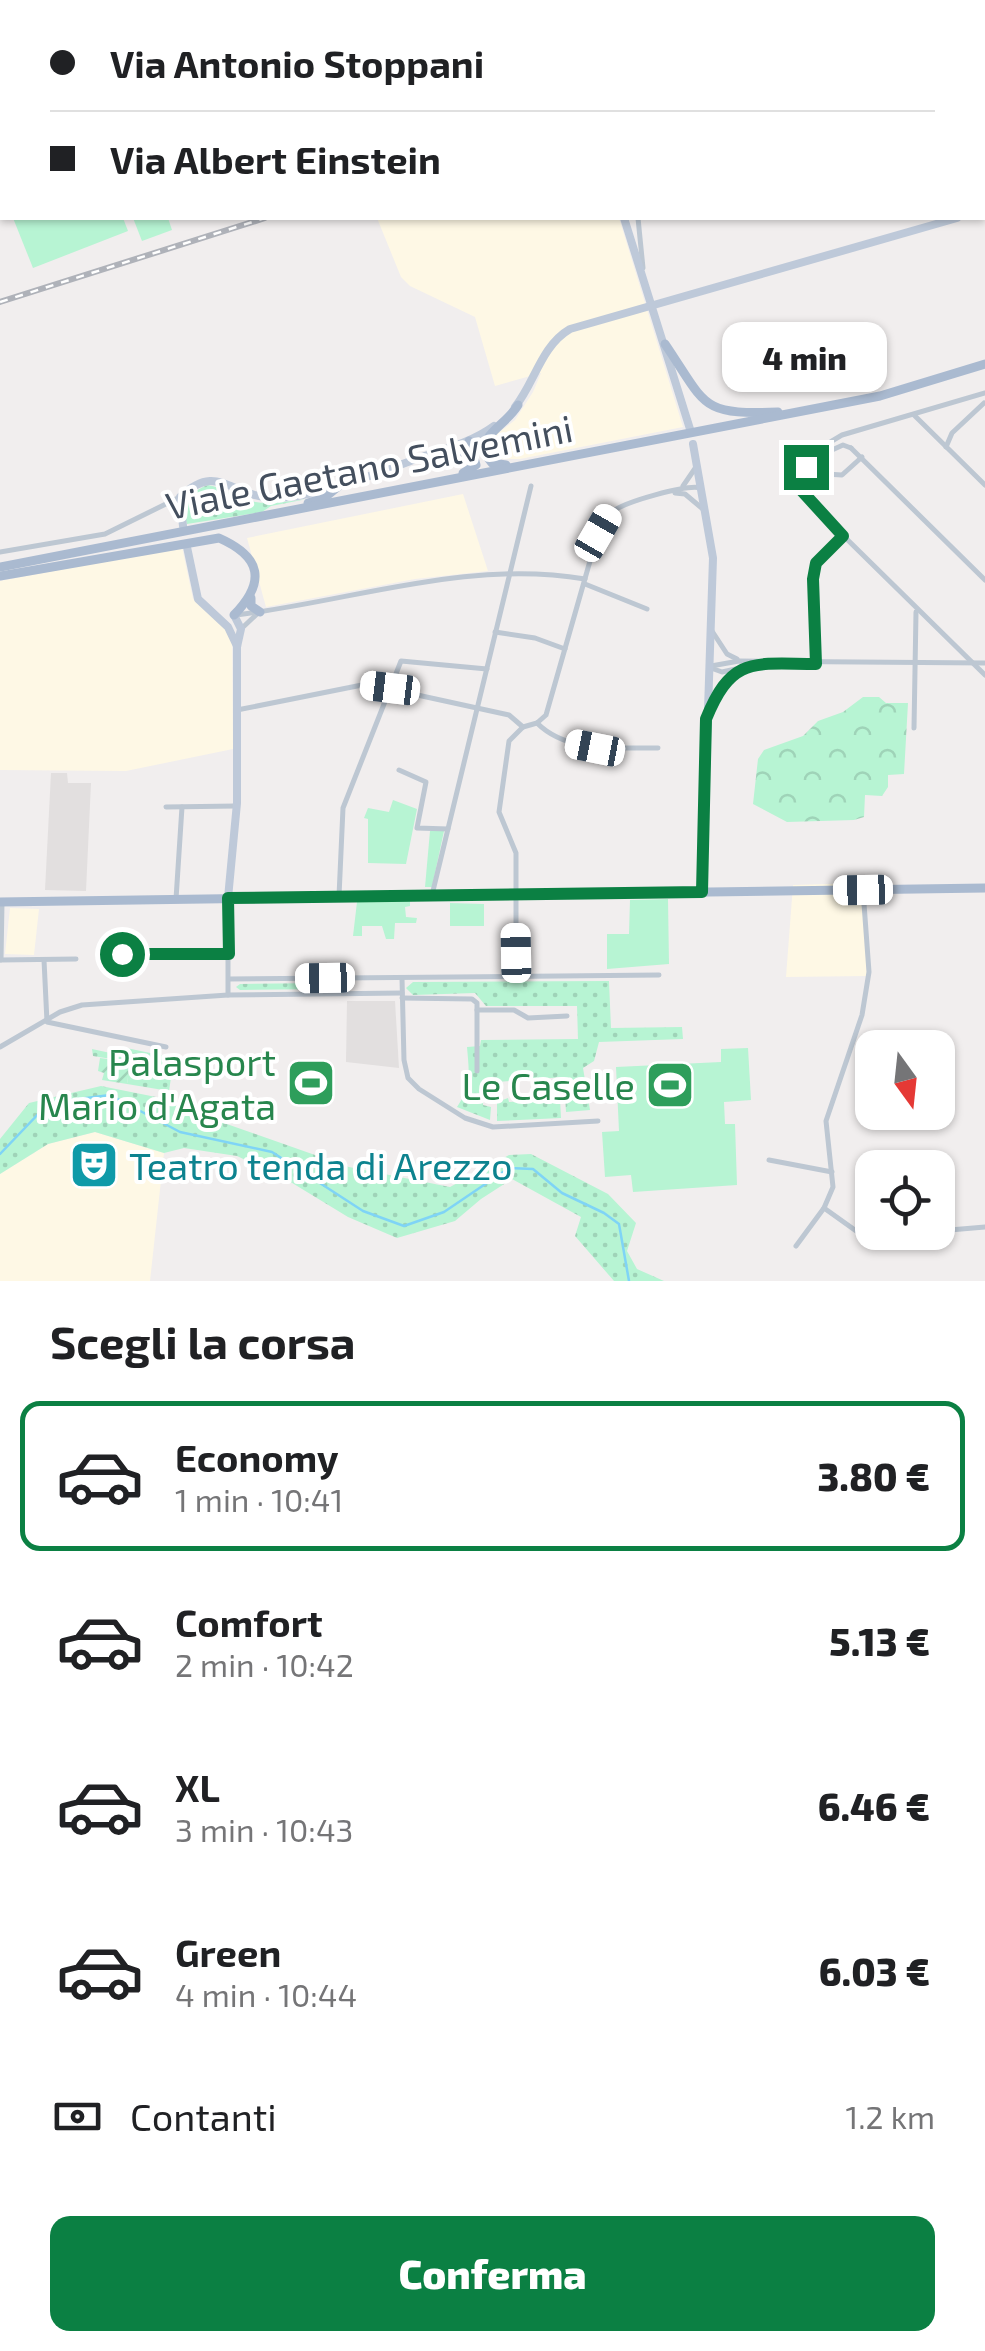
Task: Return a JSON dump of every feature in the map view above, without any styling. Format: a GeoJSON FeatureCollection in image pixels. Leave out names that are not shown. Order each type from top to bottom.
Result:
{"type":"FeatureCollection","features":[{"type":"Feature","properties":{"kind":"main road"},"geometry":{"type":"LineString","coordinates":[[666,344],[698,393],[714,408],[740,414],[806,410],[880,396],[985,364]]}},
{"type":"Feature","properties":{"kind":"main road"},"geometry":{"type":"LineString","coordinates":[[482,450],[485,439],[510,418],[518,405]]}},
{"type":"Feature","properties":{"kind":"main road","name":"Viale Gaetano Salvemini"},"geometry":{"type":"LineString","coordinates":[[0,567],[806,410]]}},
{"type":"Feature","properties":{"kind":"main road"},"geometry":{"type":"LineString","coordinates":[[468,441],[482,450],[492,464],[524,466]]}},
{"type":"Feature","properties":{"kind":"main road"},"geometry":{"type":"LineString","coordinates":[[420,485],[469,471],[476,465],[474,453],[468,450],[432,454]]}},
{"type":"Feature","properties":{"kind":"main road"},"geometry":{"type":"LineString","coordinates":[[266,517],[324,498],[340,485]]}},
{"type":"Feature","properties":{"kind":"main road"},"geometry":{"type":"LineString","coordinates":[[91,559],[186,529]]}},
{"type":"Feature","properties":{"kind":"main road"},"geometry":{"type":"LineString","coordinates":[[0,576],[220,538],[238,546],[251,559],[256,574],[251,606],[260,612]]}},
{"type":"Feature","properties":{"kind":"main road"},"geometry":{"type":"LineString","coordinates":[[234,615],[251,598]]}},
{"type":"Feature","properties":{"kind":"main road"},"geometry":{"type":"LineString","coordinates":[[1,902],[985,888]]}},
{"type":"Feature","properties":{"kind":"street"},"geometry":{"type":"LineString","coordinates":[[625,220],[690,429]]}},
{"type":"Feature","properties":{"kind":"street"},"geometry":{"type":"LineString","coordinates":[[638,220],[642,268]]}},
{"type":"Feature","properties":{"kind":"street"},"geometry":{"type":"LineString","coordinates":[[0,552],[105,534],[180,497],[197,484],[215,480],[265,497],[340,485],[432,454],[487,432],[518,405],[545,352],[570,329],[951,220]]}},
{"type":"Feature","properties":{"kind":"street"},"geometry":{"type":"LineString","coordinates":[[946,447],[952,433],[985,403],[983,393],[842,434],[806,467],[801,490],[985,675]]}},
{"type":"Feature","properties":{"kind":"street"},"geometry":{"type":"LineString","coordinates":[[914,415],[985,485]]}},
{"type":"Feature","properties":{"kind":"street"},"geometry":{"type":"LineString","coordinates":[[693,444],[713,558],[702,892]]}},
{"type":"Feature","properties":{"kind":"street"},"geometry":{"type":"LineString","coordinates":[[862,456],[856,462],[842,474],[826,474],[822,465],[832,450],[844,445],[852,448],[985,580]]}},
{"type":"Feature","properties":{"kind":"street"},"geometry":{"type":"LineString","coordinates":[[684,490],[697,464]]}},
{"type":"Feature","properties":{"kind":"street"},"geometry":{"type":"LineString","coordinates":[[432,895],[531,486]]}},
{"type":"Feature","properties":{"kind":"street"},"geometry":{"type":"LineString","coordinates":[[516,976],[514,845],[500,812],[510,741],[523,726],[537,723],[546,715],[598,533],[609,514],[624,504],[701,488]]}},
{"type":"Feature","properties":{"kind":"street"},"geometry":{"type":"LineString","coordinates":[[684,490],[706,511]]}},
{"type":"Feature","properties":{"kind":"street"},"geometry":{"type":"LineString","coordinates":[[180,497],[186,529]]}},
{"type":"Feature","properties":{"kind":"street"},"geometry":{"type":"LineString","coordinates":[[816,664],[816,563],[843,536]]}},
{"type":"Feature","properties":{"kind":"street"},"geometry":{"type":"LineString","coordinates":[[187,547],[198,599],[237,633]]}},
{"type":"Feature","properties":{"kind":"street"},"geometry":{"type":"LineString","coordinates":[[210,612],[260,612],[419,582],[508,574],[584,582],[647,609]]}},
{"type":"Feature","properties":{"kind":"street"},"geometry":{"type":"LineString","coordinates":[[914,728],[916,609]]}},
{"type":"Feature","properties":{"kind":"street"},"geometry":{"type":"LineString","coordinates":[[237,633],[260,612]]}},
{"type":"Feature","properties":{"kind":"street"},"geometry":{"type":"LineString","coordinates":[[228,996],[228,898],[236,806],[238,710],[234,615]]}},
{"type":"Feature","properties":{"kind":"street"},"geometry":{"type":"LineString","coordinates":[[710,626],[727,654],[740,665]]}},
{"type":"Feature","properties":{"kind":"street"},"geometry":{"type":"LineString","coordinates":[[495,632],[535,638],[565,649]]}},
{"type":"Feature","properties":{"kind":"street"},"geometry":{"type":"LineString","coordinates":[[339,896],[343,808],[401,661],[486,669]]}},
{"type":"Feature","properties":{"kind":"street"},"geometry":{"type":"LineString","coordinates":[[708,667],[722,672],[740,665],[762,664],[985,663]]}},
{"type":"Feature","properties":{"kind":"street"},"geometry":{"type":"LineString","coordinates":[[706,719],[716,694],[740,665]]}},
{"type":"Feature","properties":{"kind":"street"},"geometry":{"type":"LineString","coordinates":[[238,710],[367,684],[509,715],[523,726]]}},
{"type":"Feature","properties":{"kind":"street"},"geometry":{"type":"LineString","coordinates":[[537,723],[546,732],[584,746],[658,748]]}},
{"type":"Feature","properties":{"kind":"street"},"geometry":{"type":"LineString","coordinates":[[399,770],[426,782],[417,828],[448,829]]}},
{"type":"Feature","properties":{"kind":"street"},"geometry":{"type":"LineString","coordinates":[[166,807],[236,806]]}},
{"type":"Feature","properties":{"kind":"street"},"geometry":{"type":"LineString","coordinates":[[176,900],[182,807]]}},
{"type":"Feature","properties":{"kind":"street"},"geometry":{"type":"LineString","coordinates":[[796,1246],[824,1208],[833,1187],[826,1121],[862,1015],[869,972],[863,890]]}},
{"type":"Feature","properties":{"kind":"street"},"geometry":{"type":"LineString","coordinates":[[1,902],[0,960],[76,960]]}},
{"type":"Feature","properties":{"kind":"street"},"geometry":{"type":"LineString","coordinates":[[122,954],[229,954]]}},
{"type":"Feature","properties":{"kind":"street"},"geometry":{"type":"LineString","coordinates":[[44,960],[47,1022]]}},
{"type":"Feature","properties":{"kind":"street"},"geometry":{"type":"LineString","coordinates":[[229,979],[659,975]]}},
{"type":"Feature","properties":{"kind":"street"},"geometry":{"type":"LineString","coordinates":[[334,978],[334,994]]}},
{"type":"Feature","properties":{"kind":"street"},"geometry":{"type":"LineString","coordinates":[[402,978],[406,1072],[419,1090],[465,1118],[494,1127],[598,1121]]}},
{"type":"Feature","properties":{"kind":"street"},"geometry":{"type":"LineString","coordinates":[[0,1048],[70,1007],[228,996],[334,994],[472,999],[477,1002],[477,1071]]}},
{"type":"Feature","properties":{"kind":"street"},"geometry":{"type":"LineString","coordinates":[[477,1010],[514,1010],[528,1018],[567,1016]]}},
{"type":"Feature","properties":{"kind":"street"},"geometry":{"type":"LineString","coordinates":[[47,1022],[166,1047]]}},
{"type":"Feature","properties":{"kind":"street"},"geometry":{"type":"LineString","coordinates":[[770,1160],[832,1172]]}},
{"type":"Feature","properties":{"kind":"street"},"geometry":{"type":"LineString","coordinates":[[824,1208],[855,1230]]}},
{"type":"Feature","properties":{"kind":"street"},"geometry":{"type":"LineString","coordinates":[[955,1230],[985,1227]]}},
{"type":"Feature","properties":{"kind":"shaded area"},"geometry":{"type":"Polygon","coordinates":[[[378,220],[620,220],[683,427],[520,459],[491,459],[486,449],[488,441],[515,420],[541,373],[495,386],[475,317],[410,286],[401,277],[378,220]]]}},
{"type":"Feature","properties":{"kind":"shaded area"},"geometry":{"type":"Polygon","coordinates":[[[463,494],[488,571],[415,579],[266,607],[247,538],[463,494]]]}},
{"type":"Feature","properties":{"kind":"shaded area"},"geometry":{"type":"Polygon","coordinates":[[[182,547],[193,599],[232,639],[233,749],[126,771],[0,770],[0,581],[182,547]]]}},
{"type":"Feature","properties":{"kind":"shaded area"},"geometry":{"type":"Polygon","coordinates":[[[51,773],[67,773],[68,783],[91,783],[86,891],[45,890],[51,773]]]}},
{"type":"Feature","properties":{"kind":"shaded area"},"geometry":{"type":"Polygon","coordinates":[[[863,883],[867,976],[786,977],[793,885],[863,883]]]}},
{"type":"Feature","properties":{"kind":"shaded area"},"geometry":{"type":"Polygon","coordinates":[[[10,908],[39,909],[34,955],[5,954],[10,908]]]}},
{"type":"Feature","properties":{"kind":"shaded area"},"geometry":{"type":"Polygon","coordinates":[[[347,1001],[395,1001],[399,1068],[346,1062],[347,1001]]]}},
{"type":"Feature","properties":{"kind":"shaded area"},"geometry":{"type":"Polygon","coordinates":[[[95,1132],[164,1153],[150,1281],[0,1281],[0,1174],[48,1144],[95,1132]]]}},
{"type":"Feature","properties":{"kind":"green space"},"geometry":{"type":"Polygon","coordinates":[[[14,220],[124,220],[128,231],[33,268],[14,220]]]}},
{"type":"Feature","properties":{"kind":"green space"},"geometry":{"type":"Polygon","coordinates":[[[134,220],[169,220],[172,230],[142,241],[134,220]]]}},
{"type":"Feature","properties":{"kind":"green space"},"geometry":{"type":"Polygon","coordinates":[[[208,485],[254,502],[307,499],[271,506],[262,512],[187,524],[188,499],[208,485]]]}},
{"type":"Feature","properties":{"kind":"green space"},"geometry":{"type":"Polygon","coordinates":[[[863,697],[908,703],[904,774],[888,775],[888,787],[882,796],[865,795],[864,817],[787,822],[753,804],[758,759],[764,750],[803,736],[818,721],[843,712],[863,697]]]}},
{"type":"Feature","properties":{"kind":"green space"},"geometry":{"type":"Polygon","coordinates":[[[393,800],[417,809],[406,864],[368,863],[368,819],[364,818],[368,808],[389,812],[393,800]]]}},
{"type":"Feature","properties":{"kind":"green space"},"geometry":{"type":"Polygon","coordinates":[[[430,831],[444,831],[432,887],[425,887],[430,831]]]}},
{"type":"Feature","properties":{"kind":"green space"},"geometry":{"type":"Polygon","coordinates":[[[668,899],[669,964],[607,969],[607,934],[629,934],[630,900],[668,899]]]}},
{"type":"Feature","properties":{"kind":"green space"},"geometry":{"type":"Polygon","coordinates":[[[410,901],[410,906],[405,907],[406,917],[417,918],[416,923],[395,923],[394,939],[386,939],[382,926],[362,926],[362,936],[353,936],[357,902],[410,901]]]}},
{"type":"Feature","properties":{"kind":"green space"},"geometry":{"type":"Polygon","coordinates":[[[450,903],[484,904],[484,926],[450,926],[450,903]]]}},
{"type":"Feature","properties":{"kind":"green space"},"geometry":{"type":"Polygon","coordinates":[[[609,981],[611,1028],[682,1027],[683,1039],[599,1042],[594,1061],[583,1068],[590,1110],[566,1112],[564,1077],[483,1083],[483,1105],[491,1107],[490,1120],[457,1107],[467,1085],[467,1047],[480,1046],[481,1040],[578,1039],[577,1006],[486,1006],[475,993],[413,995],[406,988],[413,982],[609,981]]]}},
{"type":"Feature","properties":{"kind":"green space"},"geometry":{"type":"Polygon","coordinates":[[[240,984],[328,986],[324,989],[236,987],[240,984]]]}},
{"type":"Feature","properties":{"kind":"green space"},"geometry":{"type":"Polygon","coordinates":[[[117,1046],[174,1058],[169,1091],[127,1084],[130,1062],[93,1056],[92,1049],[115,1054],[117,1046]]]}},
{"type":"Feature","properties":{"kind":"green space"},"geometry":{"type":"Polygon","coordinates":[[[748,1048],[751,1100],[724,1102],[725,1124],[735,1124],[737,1185],[633,1192],[631,1175],[605,1177],[602,1132],[619,1131],[616,1067],[721,1062],[721,1049],[748,1048]]]}},
{"type":"Feature","properties":{"kind":"green space"},"geometry":{"type":"Polygon","coordinates":[[[100,1058],[130,1062],[127,1084],[102,1080],[104,1073],[98,1071],[100,1058]]]}},
{"type":"Feature","properties":{"kind":"green space"},"geometry":{"type":"Polygon","coordinates":[[[101,1086],[166,1099],[184,1109],[349,1167],[450,1187],[509,1155],[531,1154],[608,1194],[636,1223],[627,1251],[637,1269],[664,1281],[614,1281],[575,1236],[581,1217],[512,1179],[455,1221],[397,1238],[348,1217],[284,1178],[237,1156],[184,1148],[164,1153],[95,1132],[48,1144],[0,1174],[0,1139],[29,1103],[101,1086]]]}},
{"type":"Feature","properties":{"kind":"green space"},"geometry":{"type":"Polygon","coordinates":[[[508,1098],[509,1102],[560,1099],[561,1118],[497,1121],[497,1102],[508,1098]]]}},
{"type":"Feature","properties":{"kind":"waterway"},"geometry":{"type":"LineString","coordinates":[[0,1154],[44,1108],[110,1095],[180,1132],[272,1152],[363,1211],[404,1226],[444,1212],[509,1168],[533,1169],[562,1193],[619,1224],[629,1281]]}},
{"type":"Feature","properties":{"kind":"railway"},"geometry":{"type":"LineString","coordinates":[[0,302],[259,220]]}},
{"type":"Feature","properties":{"kind":"place","name":"Palasport Mario d'Agata"},"geometry":{"type":"Point","coordinates":[311,1083]}},
{"type":"Feature","properties":{"kind":"place","name":"Le Caselle"},"geometry":{"type":"Point","coordinates":[670,1085]}},
{"type":"Feature","properties":{"kind":"place","name":"Teatro tenda di Arezzo"},"geometry":{"type":"Point","coordinates":[94,1165]}},
{"type":"Feature","properties":{"kind":"route"},"geometry":{"type":"LineString","coordinates":[[122,954],[229,954],[228,898],[702,892],[706,719],[716,694],[728,677],[741,668],[816,664],[816,563],[843,536],[801,490],[806,467]]}}]}
